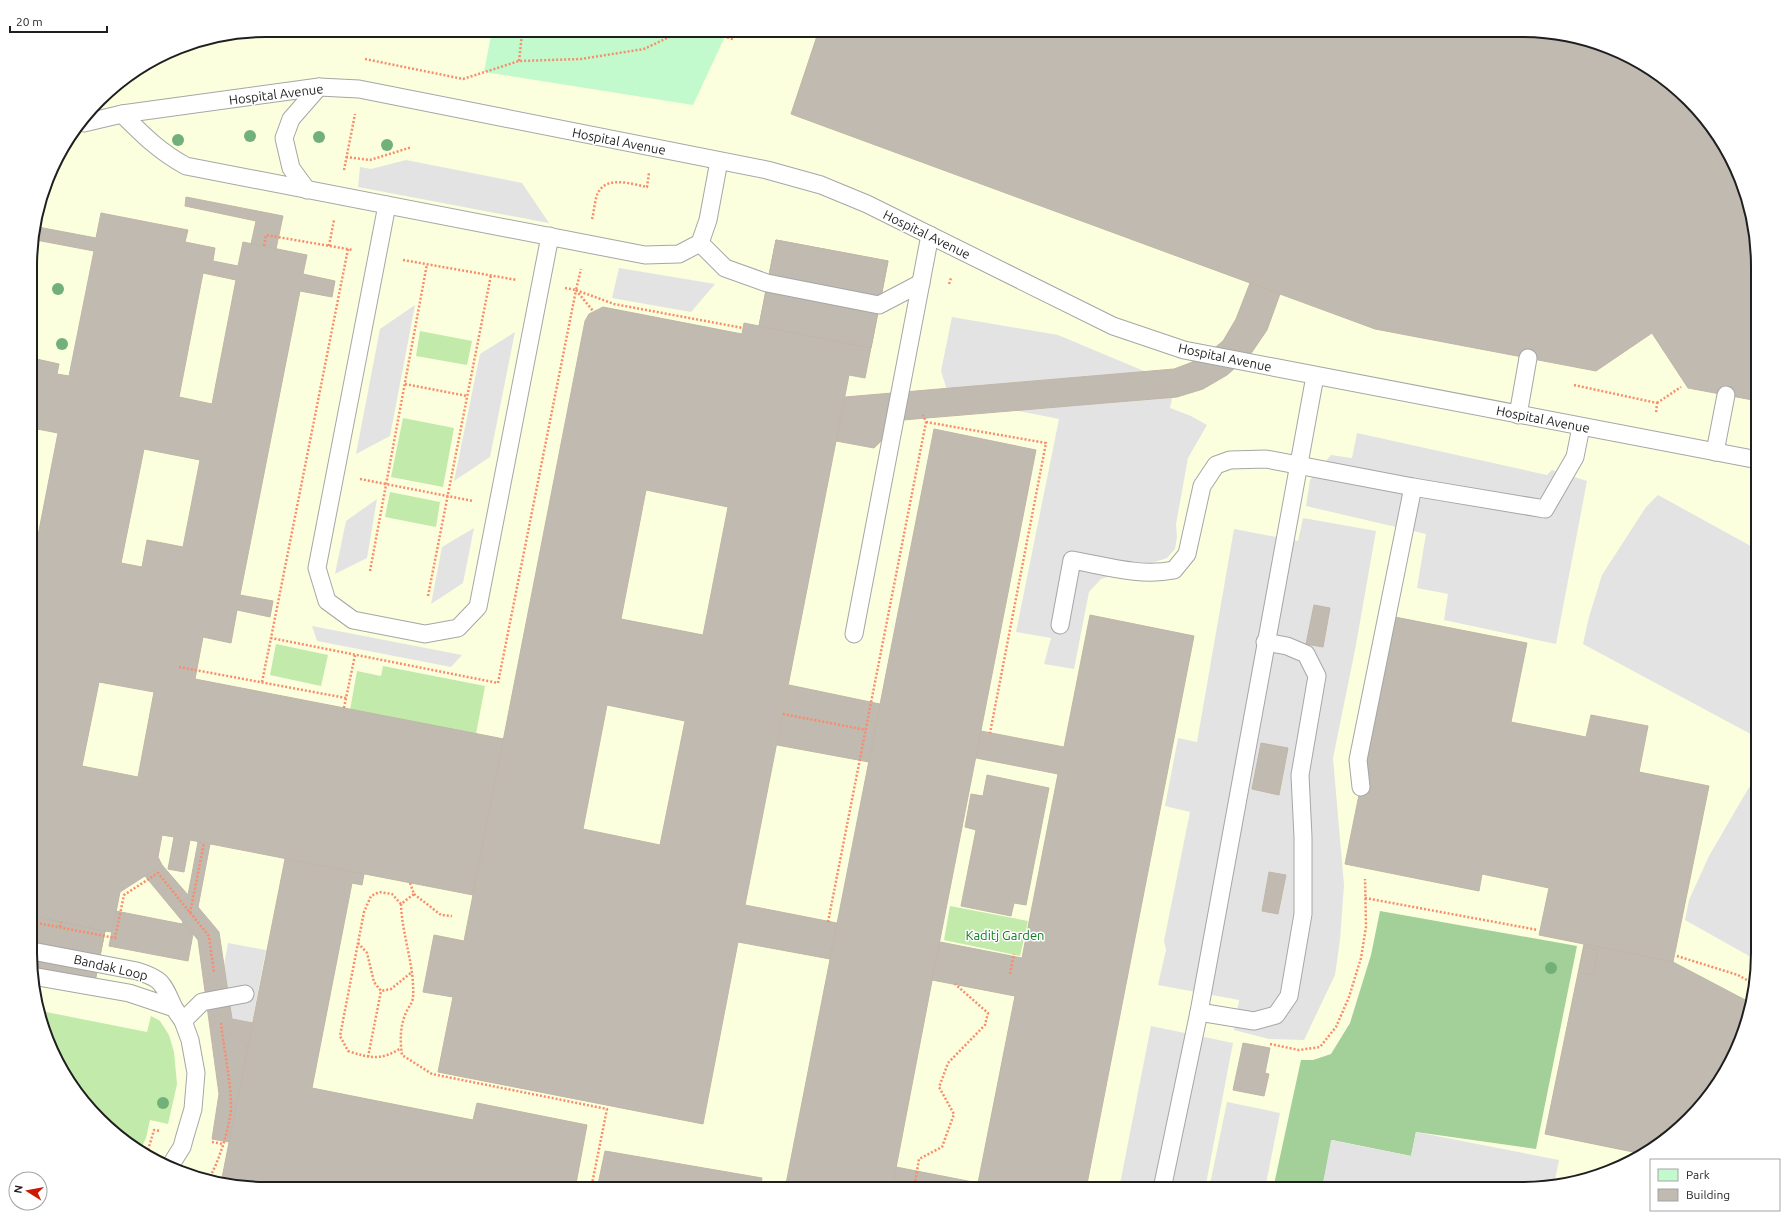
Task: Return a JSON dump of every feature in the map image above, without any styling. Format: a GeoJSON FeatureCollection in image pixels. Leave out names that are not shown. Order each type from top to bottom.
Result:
{"type":"FeatureCollection","features":[{"type":"Feature","properties":{"kind":"lane","name":"Hospital Avenue"},"geometry":{"type":"LineString","coordinates":[[88,122],[122,114],[318,88],[359,89],[767,170],[822,185],[867,204],[1113,326],[1184,350],[1751,459]]}},
{"type":"Feature","properties":{"kind":"lane"},"geometry":{"type":"LineString","coordinates":[[307,190],[291,168],[284,138],[291,119],[318,88]]}},
{"type":"Feature","properties":{"kind":"lane"},"geometry":{"type":"LineString","coordinates":[[122,114],[146,138],[167,155],[186,166],[645,255],[679,254],[700,243],[708,220],[719,161]]}},
{"type":"Feature","properties":{"kind":"lane"},"geometry":{"type":"LineString","coordinates":[[387,205],[317,568],[327,600],[353,620],[425,634],[458,628],[478,607],[550,236]]}},
{"type":"Feature","properties":{"kind":"lane"},"geometry":{"type":"LineString","coordinates":[[854,634],[930,235]]}},
{"type":"Feature","properties":{"kind":"lane"},"geometry":{"type":"LineString","coordinates":[[700,243],[725,268],[760,280],[879,304],[921,283]]}},
{"type":"Feature","properties":{"kind":"lane"},"geometry":{"type":"LineString","coordinates":[[1518,415],[1528,358]]}},
{"type":"Feature","properties":{"kind":"lane"},"geometry":{"type":"LineString","coordinates":[[1163,1182],[1199,1012],[1265,642],[1315,376]]}},
{"type":"Feature","properties":{"kind":"lane"},"geometry":{"type":"LineString","coordinates":[[1715,452],[1726,395]]}},
{"type":"Feature","properties":{"kind":"lane"},"geometry":{"type":"LineString","coordinates":[[1060,625],[1072,560],[1140,573],[1158,573],[1174,570],[1187,554],[1202,486],[1216,465],[1230,460],[1266,459],[1413,487],[1544,509],[1575,457],[1582,427]]}},
{"type":"Feature","properties":{"kind":"lane"},"geometry":{"type":"LineString","coordinates":[[1361,787],[1358,760],[1413,487]]}},
{"type":"Feature","properties":{"kind":"lane"},"geometry":{"type":"LineString","coordinates":[[1199,1012],[1254,1021],[1276,1015],[1289,996],[1303,914],[1303,837],[1300,775],[1317,676],[1306,654],[1287,646],[1265,642]]}},
{"type":"Feature","properties":{"kind":"lane","name":"Bandak Loop"},"geometry":{"type":"LineString","coordinates":[[37,952],[137,971],[153,976],[163,985],[179,1014],[190,1040],[196,1073],[193,1109],[182,1147],[173,1162]]}},
{"type":"Feature","properties":{"kind":"lane","name":"Bandak Loop"},"geometry":{"type":"LineString","coordinates":[[38,977],[129,992],[179,1014]]}},
{"type":"Feature","properties":{"kind":"lane"},"geometry":{"type":"LineString","coordinates":[[179,1014],[202,1002],[245,994]]}},
{"type":"Feature","properties":{"kind":"path"},"geometry":{"type":"LineString","coordinates":[[518,61],[522,37]]}},
{"type":"Feature","properties":{"kind":"path"},"geometry":{"type":"LineString","coordinates":[[365,59],[463,79],[518,61],[581,59],[644,49],[669,37]]}},
{"type":"Feature","properties":{"kind":"path"},"geometry":{"type":"LineString","coordinates":[[724,37],[734,40]]}},
{"type":"Feature","properties":{"kind":"path"},"geometry":{"type":"LineString","coordinates":[[346,157],[370,160],[412,147]]}},
{"type":"Feature","properties":{"kind":"path"},"geometry":{"type":"LineString","coordinates":[[262,682],[348,250]]}},
{"type":"Feature","properties":{"kind":"path"},"geometry":{"type":"LineString","coordinates":[[370,571],[428,264]]}},
{"type":"Feature","properties":{"kind":"path"},"geometry":{"type":"LineString","coordinates":[[428,596],[491,275]]}},
{"type":"Feature","properties":{"kind":"path"},"geometry":{"type":"LineString","coordinates":[[949,285],[950,278]]}},
{"type":"Feature","properties":{"kind":"path"},"geometry":{"type":"LineString","coordinates":[[271,638],[498,683],[576,290]]}},
{"type":"Feature","properties":{"kind":"path"},"geometry":{"type":"LineString","coordinates":[[576,290],[594,311]]}},
{"type":"Feature","properties":{"kind":"path"},"geometry":{"type":"LineString","coordinates":[[576,290],[614,304],[743,328]]}},
{"type":"Feature","properties":{"kind":"path"},"geometry":{"type":"LineString","coordinates":[[405,384],[467,396]]}},
{"type":"Feature","properties":{"kind":"path"},"geometry":{"type":"LineString","coordinates":[[1574,385],[1657,403],[1681,387]]}},
{"type":"Feature","properties":{"kind":"path"},"geometry":{"type":"LineString","coordinates":[[1656,414],[1657,403]]}},
{"type":"Feature","properties":{"kind":"path"},"geometry":{"type":"LineString","coordinates":[[828,922],[926,422],[923,416],[924,408]]}},
{"type":"Feature","properties":{"kind":"path"},"geometry":{"type":"LineString","coordinates":[[926,422],[1046,443],[990,733]]}},
{"type":"Feature","properties":{"kind":"path"},"geometry":{"type":"LineString","coordinates":[[304,468],[532,512]]}},
{"type":"Feature","properties":{"kind":"path"},"geometry":{"type":"LineString","coordinates":[[344,708],[355,655]]}},
{"type":"Feature","properties":{"kind":"path"},"geometry":{"type":"LineString","coordinates":[[180,667],[346,698]]}},
{"type":"Feature","properties":{"kind":"path"},"geometry":{"type":"LineString","coordinates":[[783,714],[866,730]]}},
{"type":"Feature","properties":{"kind":"path"},"geometry":{"type":"LineString","coordinates":[[190,913],[204,843]]}},
{"type":"Feature","properties":{"kind":"path"},"geometry":{"type":"LineString","coordinates":[[1263,1042],[1299,1050],[1320,1047],[1336,1027],[1349,997],[1361,958],[1366,927],[1365,879]]}},
{"type":"Feature","properties":{"kind":"path"},"geometry":{"type":"LineString","coordinates":[[410,883],[414,894],[441,915],[452,916]]}},
{"type":"Feature","properties":{"kind":"path"},"geometry":{"type":"LineString","coordinates":[[401,1048],[390,1055],[368,1057],[348,1051],[340,1036],[364,912],[371,896],[379,892],[392,894],[401,904],[404,939],[412,972],[413,1000],[405,1015],[400,1038],[402,1054],[432,1074],[607,1109],[592,1182]]}},
{"type":"Feature","properties":{"kind":"path"},"geometry":{"type":"LineString","coordinates":[[401,904],[414,894]]}},
{"type":"Feature","properties":{"kind":"path"},"geometry":{"type":"LineString","coordinates":[[1365,898],[1538,930]]}},
{"type":"Feature","properties":{"kind":"path"},"geometry":{"type":"LineString","coordinates":[[60,927],[61,922]]}},
{"type":"Feature","properties":{"kind":"path"},"geometry":{"type":"LineString","coordinates":[[358,943],[366,953],[374,982],[381,990]]}},
{"type":"Feature","properties":{"kind":"path"},"geometry":{"type":"LineString","coordinates":[[1010,974],[1014,954]]}},
{"type":"Feature","properties":{"kind":"path"},"geometry":{"type":"LineString","coordinates":[[1677,956],[1738,975],[1749,981]]}},
{"type":"Feature","properties":{"kind":"path"},"geometry":{"type":"LineString","coordinates":[[381,990],[391,989],[412,972]]}},
{"type":"Feature","properties":{"kind":"path"},"geometry":{"type":"LineString","coordinates":[[915,1182],[919,1159],[942,1147],[954,1114],[939,1087],[948,1063],[985,1025],[988,1013],[955,984]]}},
{"type":"Feature","properties":{"kind":"path"},"geometry":{"type":"LineString","coordinates":[[368,1057],[381,990]]}},
{"type":"Feature","properties":{"kind":"path"},"geometry":{"type":"LineString","coordinates":[[148,1149],[154,1130],[166,1133]]}},
{"type":"Feature","properties":{"kind":"path"},"geometry":{"type":"LineString","coordinates":[[212,1142],[223,1144]]}},
{"type":"Feature","properties":{"kind":"shaded area"},"geometry":{"type":"Polygon","coordinates":[[[251,37],[1537,37],[1567,41],[1610,54],[1661,84],[1694,115],[1704,127],[1720,152],[1734,178],[1739,192],[1747,221],[1751,251],[1751,968],[1747,998],[1734,1041],[1720,1068],[1704,1092],[1673,1125],[1661,1135],[1636,1151],[1610,1165],[1596,1170],[1567,1178],[1537,1182],[251,1182],[221,1178],[178,1165],[151,1151],[127,1135],[94,1104],[68,1068],[54,1041],[49,1027],[41,998],[37,968],[37,251],[41,221],[54,178],[68,151],[84,127],[104,104],[127,84],[151,68],[178,54],[221,41],[251,37]]]}},
{"type":"Feature","properties":{"kind":"shaded area"},"geometry":{"type":"Polygon","coordinates":[[[406,160],[522,183],[549,223],[358,187],[360,167],[371,169],[406,160]]]}},
{"type":"Feature","properties":{"kind":"shaded area"},"geometry":{"type":"Polygon","coordinates":[[[619,268],[715,284],[691,312],[612,298],[619,268]]]}},
{"type":"Feature","properties":{"kind":"shaded area"},"geometry":{"type":"Polygon","coordinates":[[[415,305],[390,436],[356,454],[380,329],[415,305]]]}},
{"type":"Feature","properties":{"kind":"shaded area"},"geometry":{"type":"Polygon","coordinates":[[[952,317],[1058,335],[1175,384],[1170,408],[1191,416],[1207,425],[1188,458],[1176,524],[1177,537],[1175,549],[1167,558],[1101,579],[1089,592],[1074,669],[1044,664],[1051,638],[1016,632],[1059,419],[949,397],[941,371],[952,317]]]}},
{"type":"Feature","properties":{"kind":"shaded area"},"geometry":{"type":"Polygon","coordinates":[[[515,332],[490,457],[454,481],[480,354],[515,332]]]}},
{"type":"Feature","properties":{"kind":"shaded area"},"geometry":{"type":"Polygon","coordinates":[[[1357,433],[1547,475],[1552,470],[1587,481],[1556,644],[1444,620],[1448,594],[1417,588],[1426,534],[1306,506],[1310,480],[1331,455],[1352,458],[1357,433]]]}},
{"type":"Feature","properties":{"kind":"shaded area"},"geometry":{"type":"Polygon","coordinates":[[[1658,495],[1751,546],[1751,734],[1583,644],[1589,617],[1602,575],[1646,507],[1658,495]]]}},
{"type":"Feature","properties":{"kind":"shaded area"},"geometry":{"type":"Polygon","coordinates":[[[377,499],[367,558],[335,574],[346,521],[377,499]]]}},
{"type":"Feature","properties":{"kind":"shaded area"},"geometry":{"type":"Polygon","coordinates":[[[1303,518],[1376,531],[1355,650],[1333,758],[1344,885],[1340,940],[1335,975],[1304,1040],[1269,1039],[1234,1030],[1239,1000],[1158,985],[1166,950],[1164,941],[1190,812],[1165,806],[1178,738],[1197,742],[1234,529],[1298,541],[1303,518]]]}},
{"type":"Feature","properties":{"kind":"shaded area"},"geometry":{"type":"Polygon","coordinates":[[[474,528],[463,583],[431,604],[442,547],[474,528]]]}},
{"type":"Feature","properties":{"kind":"shaded area"},"geometry":{"type":"Polygon","coordinates":[[[312,626],[462,655],[451,667],[317,641],[312,626]]]}},
{"type":"Feature","properties":{"kind":"shaded area"},"geometry":{"type":"Polygon","coordinates":[[[1751,785],[1751,957],[1685,920],[1689,900],[1709,856],[1751,785]]]}},
{"type":"Feature","properties":{"kind":"shaded area"},"geometry":{"type":"Polygon","coordinates":[[[228,943],[266,950],[249,1038],[234,1035],[223,970],[228,943]]]}},
{"type":"Feature","properties":{"kind":"shaded area"},"geometry":{"type":"Polygon","coordinates":[[[1151,1026],[1233,1043],[1206,1182],[1120,1182],[1151,1026]]]}},
{"type":"Feature","properties":{"kind":"shaded area"},"geometry":{"type":"Polygon","coordinates":[[[1227,1102],[1280,1113],[1266,1182],[1210,1182],[1227,1102]]]}},
{"type":"Feature","properties":{"kind":"shaded area"},"geometry":{"type":"Polygon","coordinates":[[[1416,1132],[1559,1160],[1555,1180],[1537,1182],[1323,1182],[1331,1140],[1411,1156],[1416,1132]]]}},
{"type":"Feature","properties":{"kind":"green space"},"geometry":{"type":"Polygon","coordinates":[[[491,37],[725,37],[693,105],[484,72],[491,37]]]}},
{"type":"Feature","properties":{"kind":"green space"},"geometry":{"type":"Polygon","coordinates":[[[420,331],[472,341],[467,365],[416,356],[420,331]]]}},
{"type":"Feature","properties":{"kind":"green space"},"geometry":{"type":"Polygon","coordinates":[[[403,418],[454,428],[443,487],[391,477],[403,418]]]}},
{"type":"Feature","properties":{"kind":"green space"},"geometry":{"type":"Polygon","coordinates":[[[390,492],[440,502],[436,527],[385,517],[390,492]]]}},
{"type":"Feature","properties":{"kind":"green space"},"geometry":{"type":"Polygon","coordinates":[[[276,644],[328,655],[321,686],[270,675],[276,644]]]}},
{"type":"Feature","properties":{"kind":"green space"},"geometry":{"type":"Polygon","coordinates":[[[383,666],[485,686],[476,734],[350,710],[357,671],[381,676],[383,666]]]}},
{"type":"Feature","properties":{"kind":"green space","name":"Kaditj Garden"},"geometry":{"type":"Polygon","coordinates":[[[950,906],[1028,921],[1020,956],[944,940],[950,906]]]}},
{"type":"Feature","properties":{"kind":"green space"},"geometry":{"type":"Polygon","coordinates":[[[1380,911],[1577,946],[1536,1149],[1416,1132],[1411,1156],[1332,1140],[1323,1182],[1275,1182],[1301,1060],[1313,1060],[1331,1054],[1350,1023],[1371,955],[1380,911]]]}},
{"type":"Feature","properties":{"kind":"green space"},"geometry":{"type":"Polygon","coordinates":[[[45,1012],[147,1032],[151,1016],[160,1021],[169,1035],[174,1052],[177,1084],[168,1124],[150,1120],[146,1138],[142,1145],[127,1135],[104,1115],[84,1092],[68,1068],[54,1041],[45,1012]]]}},
{"type":"Feature","properties":{"kind":"building"},"geometry":{"type":"Polygon","coordinates":[[[817,37],[1537,37],[1567,41],[1596,49],[1610,54],[1649,76],[1661,84],[1684,104],[1704,127],[1734,178],[1747,221],[1751,251],[1751,400],[1688,388],[1652,333],[1596,371],[1375,329],[791,114],[817,37]]]}},
{"type":"Feature","properties":{"kind":"building"},"geometry":{"type":"Polygon","coordinates":[[[186,197],[283,216],[276,249],[251,244],[256,221],[185,206],[186,197]]]}},
{"type":"Feature","properties":{"kind":"building"},"geometry":{"type":"Polygon","coordinates":[[[101,213],[188,230],[185,242],[215,248],[213,261],[238,266],[243,242],[307,255],[303,274],[335,281],[332,297],[300,291],[240,595],[273,601],[270,617],[237,610],[231,643],[203,637],[195,679],[504,739],[473,895],[190,840],[184,872],[168,869],[174,837],[162,835],[158,857],[162,865],[120,892],[112,932],[105,931],[95,981],[37,970],[37,541],[58,433],[37,429],[37,359],[59,364],[57,374],[69,376],[94,251],[38,240],[40,227],[96,238],[101,213]],[[203,273],[179,397],[212,404],[236,280],[203,273]],[[144,449],[121,563],[142,567],[147,540],[183,547],[200,460],[144,449]],[[99,682],[82,766],[138,777],[154,692],[99,682]]]}},
{"type":"Feature","properties":{"kind":"building"},"geometry":{"type":"Polygon","coordinates":[[[776,240],[888,261],[865,378],[849,375],[745,905],[837,923],[830,959],[738,942],[703,1124],[438,1072],[453,997],[423,992],[434,935],[464,941],[585,321],[589,314],[603,307],[742,334],[744,323],[759,326],[776,240]],[[646,490],[621,619],[703,635],[728,507],[646,490]],[[607,705],[583,829],[660,845],[685,721],[607,705]]]}},
{"type":"Feature","properties":{"kind":"building"},"geometry":{"type":"Polygon","coordinates":[[[776,240],[888,261],[871,348],[759,326],[776,240]]]}},
{"type":"Feature","properties":{"kind":"building"},"geometry":{"type":"Polygon","coordinates":[[[1250,283],[1280,294],[1267,330],[1250,355],[1227,375],[1203,389],[1177,397],[903,420],[874,448],[836,441],[845,397],[1174,369],[1190,363],[1206,355],[1223,341],[1236,319],[1250,283]]]}},
{"type":"Feature","properties":{"kind":"building"},"geometry":{"type":"Polygon","coordinates":[[[934,429],[1036,450],[893,1182],[786,1182],[934,429]]]}},
{"type":"Feature","properties":{"kind":"building"},"geometry":{"type":"Polygon","coordinates":[[[1314,605],[1330,608],[1323,647],[1306,644],[1314,605]]]}},
{"type":"Feature","properties":{"kind":"building"},"geometry":{"type":"Polygon","coordinates":[[[1090,615],[1194,636],[1087,1182],[978,1182],[1015,996],[932,980],[940,942],[1022,958],[1058,774],[976,758],[981,731],[1064,747],[1090,615]]]}},
{"type":"Feature","properties":{"kind":"building"},"geometry":{"type":"Polygon","coordinates":[[[1395,617],[1527,643],[1511,722],[1586,737],[1591,715],[1648,726],[1639,772],[1709,786],[1673,962],[1539,935],[1549,888],[1482,874],[1479,891],[1345,864],[1395,617]]]}},
{"type":"Feature","properties":{"kind":"building"},"geometry":{"type":"Polygon","coordinates":[[[789,685],[880,704],[869,762],[777,745],[789,685]]]}},
{"type":"Feature","properties":{"kind":"building"},"geometry":{"type":"Polygon","coordinates":[[[1261,743],[1288,748],[1279,795],[1252,789],[1261,743]]]}},
{"type":"Feature","properties":{"kind":"building"},"geometry":{"type":"Polygon","coordinates":[[[987,775],[1049,788],[1026,905],[1014,903],[1011,916],[961,906],[976,830],[965,827],[971,794],[983,796],[987,775]]]}},
{"type":"Feature","properties":{"kind":"building"},"geometry":{"type":"Polygon","coordinates":[[[198,842],[210,844],[198,907],[219,932],[232,1019],[253,1023],[229,1142],[212,1139],[219,1094],[198,940],[145,876],[162,865],[188,895],[198,842]]]}},
{"type":"Feature","properties":{"kind":"building"},"geometry":{"type":"Polygon","coordinates":[[[285,859],[364,874],[362,885],[352,883],[312,1088],[473,1120],[477,1103],[587,1125],[576,1182],[251,1182],[222,1178],[285,859]]]}},
{"type":"Feature","properties":{"kind":"building"},"geometry":{"type":"Polygon","coordinates":[[[1269,872],[1286,875],[1278,914],[1262,911],[1269,872]]]}},
{"type":"Feature","properties":{"kind":"building"},"geometry":{"type":"Polygon","coordinates":[[[116,911],[182,924],[183,922],[193,934],[188,961],[109,946],[116,911]]]}},
{"type":"Feature","properties":{"kind":"building"},"geometry":{"type":"Polygon","coordinates":[[[37,917],[105,931],[95,981],[37,970],[37,917]]]}},
{"type":"Feature","properties":{"kind":"building"},"geometry":{"type":"Polygon","coordinates":[[[1584,944],[1673,962],[1746,1001],[1734,1041],[1720,1068],[1704,1092],[1684,1115],[1661,1135],[1649,1143],[1634,1152],[1545,1134],[1584,944]]]}},
{"type":"Feature","properties":{"kind":"building"},"geometry":{"type":"Polygon","coordinates":[[[1584,947],[1598,950],[1593,975],[1579,972],[1584,947]]]}},
{"type":"Feature","properties":{"kind":"building"},"geometry":{"type":"Polygon","coordinates":[[[1243,1043],[1270,1048],[1265,1073],[1269,1074],[1264,1096],[1233,1090],[1243,1043]]]}},
{"type":"Feature","properties":{"kind":"building"},"geometry":{"type":"Polygon","coordinates":[[[605,1151],[762,1178],[761,1182],[598,1182],[605,1151]]]}},
{"type":"Feature","properties":{"kind":"building"},"geometry":{"type":"Polygon","coordinates":[[[896,1167],[973,1182],[893,1182],[896,1167]]]}}]}
